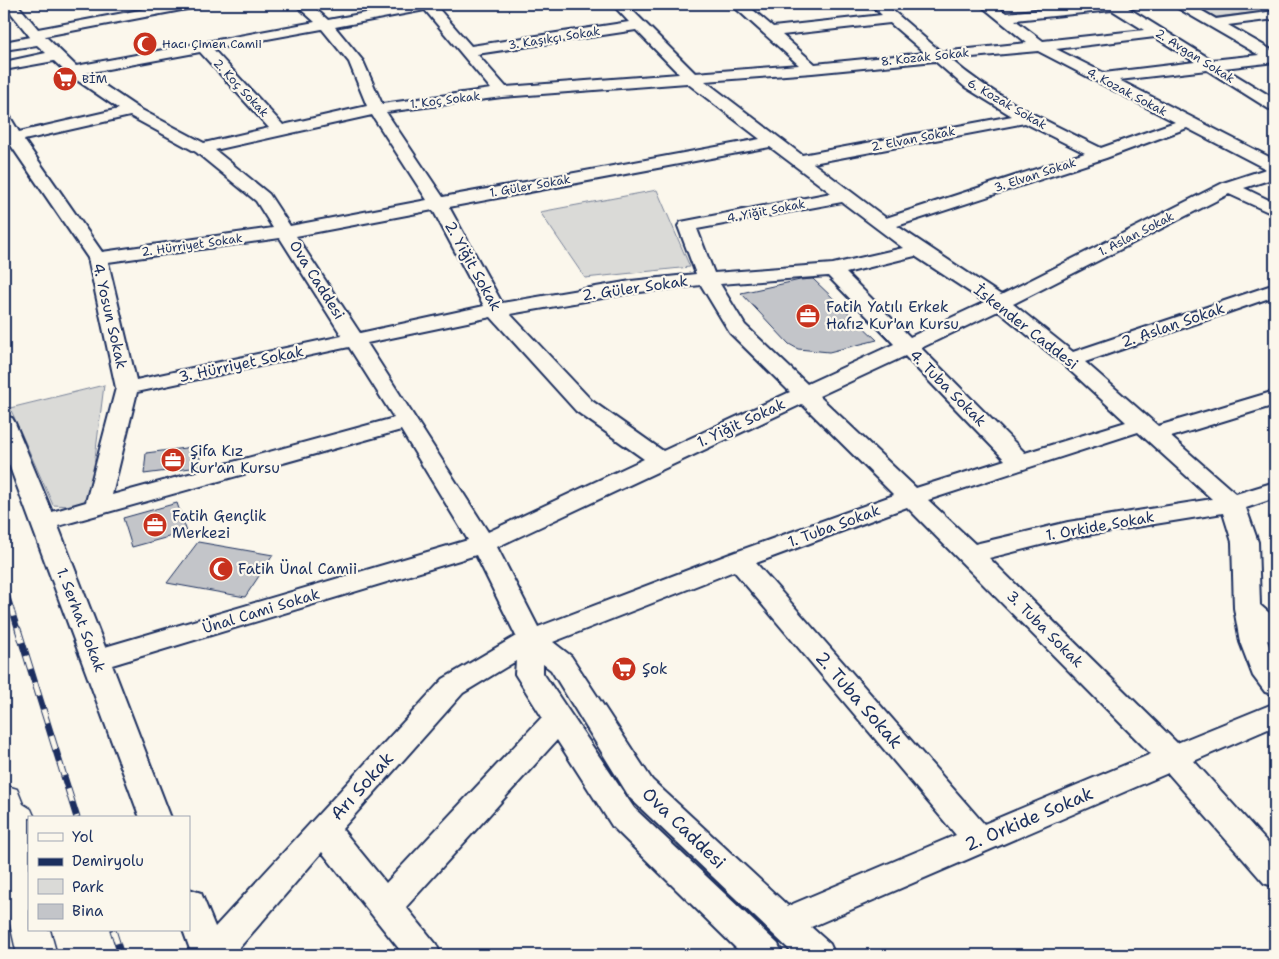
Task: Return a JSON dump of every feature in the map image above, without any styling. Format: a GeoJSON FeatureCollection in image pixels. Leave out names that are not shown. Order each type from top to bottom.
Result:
{"type":"FeatureCollection","features":[{"type":"Feature","properties":{"kind":"main road"},"geometry":{"type":"LineString","coordinates":[[5,807],[18,820],[24,835],[22,851],[11,869],[17,874],[28,918]]}},
{"type":"Feature","properties":{"kind":"main road"},"geometry":{"type":"LineString","coordinates":[[31,932],[37,955]]}},
{"type":"Feature","properties":{"kind":"street"},"geometry":{"type":"LineString","coordinates":[[4,46],[37,37],[192,4]]}},
{"type":"Feature","properties":{"kind":"street","name":"2. Yiğit Sokak"},"geometry":{"type":"LineString","coordinates":[[302,4],[325,24],[356,61],[376,109],[438,203],[496,310],[584,406],[662,461]]}},
{"type":"Feature","properties":{"kind":"street"},"geometry":{"type":"LineString","coordinates":[[73,72],[430,4],[502,92]]}},
{"type":"Feature","properties":{"kind":"street","name":"İskender Caddesi"},"geometry":{"type":"LineString","coordinates":[[618,4],[692,79],[883,225],[1000,303],[1070,360],[1232,504],[1245,542],[1247,608],[1254,642],[1263,669],[1275,685]]}},
{"type":"Feature","properties":{"kind":"street"},"geometry":{"type":"LineString","coordinates":[[741,4],[812,69]]}},
{"type":"Feature","properties":{"kind":"street","name":"6. Kozak Sokak"},"geometry":{"type":"LineString","coordinates":[[877,4],[970,84],[1027,118],[1100,154]]}},
{"type":"Feature","properties":{"kind":"street","name":"4. Kozak Sokak"},"geometry":{"type":"LineString","coordinates":[[986,4],[1040,46],[1186,123],[1275,167]]}},
{"type":"Feature","properties":{"kind":"street"},"geometry":{"type":"LineString","coordinates":[[1005,17],[1135,4]]}},
{"type":"Feature","properties":{"kind":"street"},"geometry":{"type":"LineString","coordinates":[[1181,4],[1275,57]]}},
{"type":"Feature","properties":{"kind":"street","name":"Ova Caddesi"},"geometry":{"type":"LineString","coordinates":[[11,5],[37,37],[73,72],[132,111],[202,148],[263,198],[407,421],[483,544],[531,640],[561,663],[641,789],[818,955]]}},
{"type":"Feature","properties":{"kind":"street","name":"2. Avgan Sokak"},"geometry":{"type":"LineString","coordinates":[[1115,6],[1275,106]]}},
{"type":"Feature","properties":{"kind":"street"},"geometry":{"type":"LineString","coordinates":[[1214,23],[1275,15]]}},
{"type":"Feature","properties":{"kind":"street"},"geometry":{"type":"LineString","coordinates":[[770,32],[894,18]]}},
{"type":"Feature","properties":{"kind":"street","name":"3. Kaşıkçı Sokak"},"geometry":{"type":"LineString","coordinates":[[467,51],[640,25]]}},
{"type":"Feature","properties":{"kind":"street","name":"8. Kozak Sokak"},"geometry":{"type":"LineString","coordinates":[[692,79],[812,69],[1157,33]]}},
{"type":"Feature","properties":{"kind":"street","name":"2. Koç Sokak"},"geometry":{"type":"LineString","coordinates":[[203,47],[279,130]]}},
{"type":"Feature","properties":{"kind":"street"},"geometry":{"type":"LineString","coordinates":[[4,66],[55,56]]}},
{"type":"Feature","properties":{"kind":"street"},"geometry":{"type":"LineString","coordinates":[[1102,78],[1275,57]]}},
{"type":"Feature","properties":{"kind":"street","name":"1. Koç Sokak"},"geometry":{"type":"LineString","coordinates":[[202,148],[376,109],[502,92],[692,79]]}},
{"type":"Feature","properties":{"kind":"street"},"geometry":{"type":"LineString","coordinates":[[9,139],[132,111]]}},
{"type":"Feature","properties":{"kind":"street","name":"2. Elvan Sokak"},"geometry":{"type":"LineString","coordinates":[[799,161],[1027,118]]}},
{"type":"Feature","properties":{"kind":"street","name":"4. Yosun Sokak"},"geometry":{"type":"LineString","coordinates":[[4,120],[9,139],[97,258],[127,388],[97,507]]}},
{"type":"Feature","properties":{"kind":"street","name":"3. Elvan Sokak"},"geometry":{"type":"LineString","coordinates":[[883,225],[1100,154],[1186,123]]}},
{"type":"Feature","properties":{"kind":"street","name":"1. Güler Sokak"},"geometry":{"type":"LineString","coordinates":[[286,232],[773,141]]}},
{"type":"Feature","properties":{"kind":"street","name":"1. Aslan Sokak"},"geometry":{"type":"LineString","coordinates":[[1000,303],[1229,187],[1275,172]]}},
{"type":"Feature","properties":{"kind":"street"},"geometry":{"type":"LineString","coordinates":[[1229,187],[1275,210]]}},
{"type":"Feature","properties":{"kind":"street","name":"4. Yiğit Sokak"},"geometry":{"type":"LineString","coordinates":[[687,226],[845,196]]}},
{"type":"Feature","properties":{"kind":"street","name":"3. Tuba Sokak"},"geometry":{"type":"LineString","coordinates":[[687,226],[707,279],[737,329],[970,554],[1173,758],[1275,873]]}},
{"type":"Feature","properties":{"kind":"street","name":"2. Hürriyet Sokak"},"geometry":{"type":"LineString","coordinates":[[97,258],[286,232]]}},
{"type":"Feature","properties":{"kind":"street","name":"2. Güler Sokak"},"geometry":{"type":"LineString","coordinates":[[355,340],[496,310],[631,287],[707,279],[832,270],[918,250]]}},
{"type":"Feature","properties":{"kind":"street","name":"4. Tuba Sokak"},"geometry":{"type":"LineString","coordinates":[[832,270],[1021,463]]}},
{"type":"Feature","properties":{"kind":"street","name":"2. Aslan Sokak"},"geometry":{"type":"LineString","coordinates":[[1070,360],[1275,290]]}},
{"type":"Feature","properties":{"kind":"street","name":"1. Yiğit Sokak"},"geometry":{"type":"LineString","coordinates":[[483,544],[1000,303]]}},
{"type":"Feature","properties":{"kind":"street","name":"3. Hürriyet Sokak"},"geometry":{"type":"LineString","coordinates":[[127,388],[355,340]]}},
{"type":"Feature","properties":{"kind":"street","name":"1. Tuba Sokak"},"geometry":{"type":"LineString","coordinates":[[531,640],[739,560],[912,497],[1021,463],[1147,429],[1275,398]]}},
{"type":"Feature","properties":{"kind":"street"},"geometry":{"type":"LineString","coordinates":[[44,522],[407,421]]}},
{"type":"Feature","properties":{"kind":"street","name":"1. Serhat Sokak"},"geometry":{"type":"LineString","coordinates":[[4,423],[44,522],[155,816]]}},
{"type":"Feature","properties":{"kind":"street","name":"1. Orkide Sokak"},"geometry":{"type":"LineString","coordinates":[[970,554],[1068,530],[1232,504],[1275,490]]}},
{"type":"Feature","properties":{"kind":"street","name":"Ünal Cami Sokak"},"geometry":{"type":"LineString","coordinates":[[96,660],[483,544]]}},
{"type":"Feature","properties":{"kind":"street","name":"2. Tuba Sokak"},"geometry":{"type":"LineString","coordinates":[[739,560],[978,840]]}},
{"type":"Feature","properties":{"kind":"street"},"geometry":{"type":"LineString","coordinates":[[1247,608],[1275,633]]}},
{"type":"Feature","properties":{"kind":"street","name":"Ova Caddesi"},"geometry":{"type":"LineString","coordinates":[[531,640],[528,674],[624,817],[766,955]]}},
{"type":"Feature","properties":{"kind":"street","name":"Arı Sokak"},"geometry":{"type":"LineString","coordinates":[[211,955],[453,686],[531,640]]}},
{"type":"Feature","properties":{"kind":"street","name":"2. Orkide Sokak"},"geometry":{"type":"LineString","coordinates":[[784,923],[1275,714]]}},
{"type":"Feature","properties":{"kind":"street"},"geometry":{"type":"LineString","coordinates":[[385,907],[558,719]]}},
{"type":"Feature","properties":{"kind":"street"},"geometry":{"type":"LineString","coordinates":[[323,829],[424,955]]}},
{"type":"Feature","properties":{"kind":"street"},"geometry":{"type":"LineString","coordinates":[[190,905],[211,955]]}},
{"type":"Feature","properties":{"kind":"green space"},"geometry":{"type":"Polygon","coordinates":[[[1193,4],[1274,4],[1275,10],[1216,17],[1193,4]]]}},
{"type":"Feature","properties":{"kind":"green space"},"geometry":{"type":"Polygon","coordinates":[[[657,190],[690,267],[585,278],[540,212],[657,190]]]}},
{"type":"Feature","properties":{"kind":"green space"},"geometry":{"type":"Polygon","coordinates":[[[104,385],[90,499],[71,506],[53,505],[10,408],[104,385]]]}},
{"type":"Feature","properties":{"kind":"building","name":"Fatih Yatılı Erkek Hafız Kur'an Kursu"},"geometry":{"type":"Polygon","coordinates":[[[813,279],[877,340],[829,352],[798,349],[789,344],[741,293],[813,279]]]}},
{"type":"Feature","properties":{"kind":"building","name":"Şifa Kız Kur'an Kursu"},"geometry":{"type":"Polygon","coordinates":[[[201,446],[199,467],[144,474],[146,453],[201,446]]]}},
{"type":"Feature","properties":{"kind":"building","name":"Fatih Gençlik Merkezi"},"geometry":{"type":"Polygon","coordinates":[[[177,503],[187,532],[132,547],[123,518],[177,503]]]}},
{"type":"Feature","properties":{"kind":"building","name":"Fatih Ünal Camii"},"geometry":{"type":"Polygon","coordinates":[[[198,542],[273,555],[245,597],[167,583],[198,542]]]}},
{"type":"Feature","properties":{"kind":"railway"},"geometry":{"type":"LineString","coordinates":[[4,585],[18,630]]}},
{"type":"Feature","properties":{"kind":"railway"},"geometry":{"type":"LineString","coordinates":[[18,629],[76,816]]}},
{"type":"Feature","properties":{"kind":"railway"},"geometry":{"type":"LineString","coordinates":[[114,932],[121,955]]}},
{"type":"Feature","properties":{"kind":"place","name":"Hacı Çimen Camii"},"geometry":{"type":"Point","coordinates":[145,44]}},
{"type":"Feature","properties":{"kind":"place","name":"BİM"},"geometry":{"type":"Point","coordinates":[65,79]}},
{"type":"Feature","properties":{"kind":"place","name":"Fatih Yatılı Erkek Hafız Kur'an Kursu"},"geometry":{"type":"Point","coordinates":[808,316]}},
{"type":"Feature","properties":{"kind":"place","name":"Şifa Kız Kur'an Kursu"},"geometry":{"type":"Point","coordinates":[173,460]}},
{"type":"Feature","properties":{"kind":"place","name":"Fatih Gençlik Merkezi"},"geometry":{"type":"Point","coordinates":[155,525]}},
{"type":"Feature","properties":{"kind":"place","name":"Fatih Ünal Camii"},"geometry":{"type":"Point","coordinates":[221,569]}},
{"type":"Feature","properties":{"kind":"place","name":"Şok"},"geometry":{"type":"Point","coordinates":[624,669]}}]}
